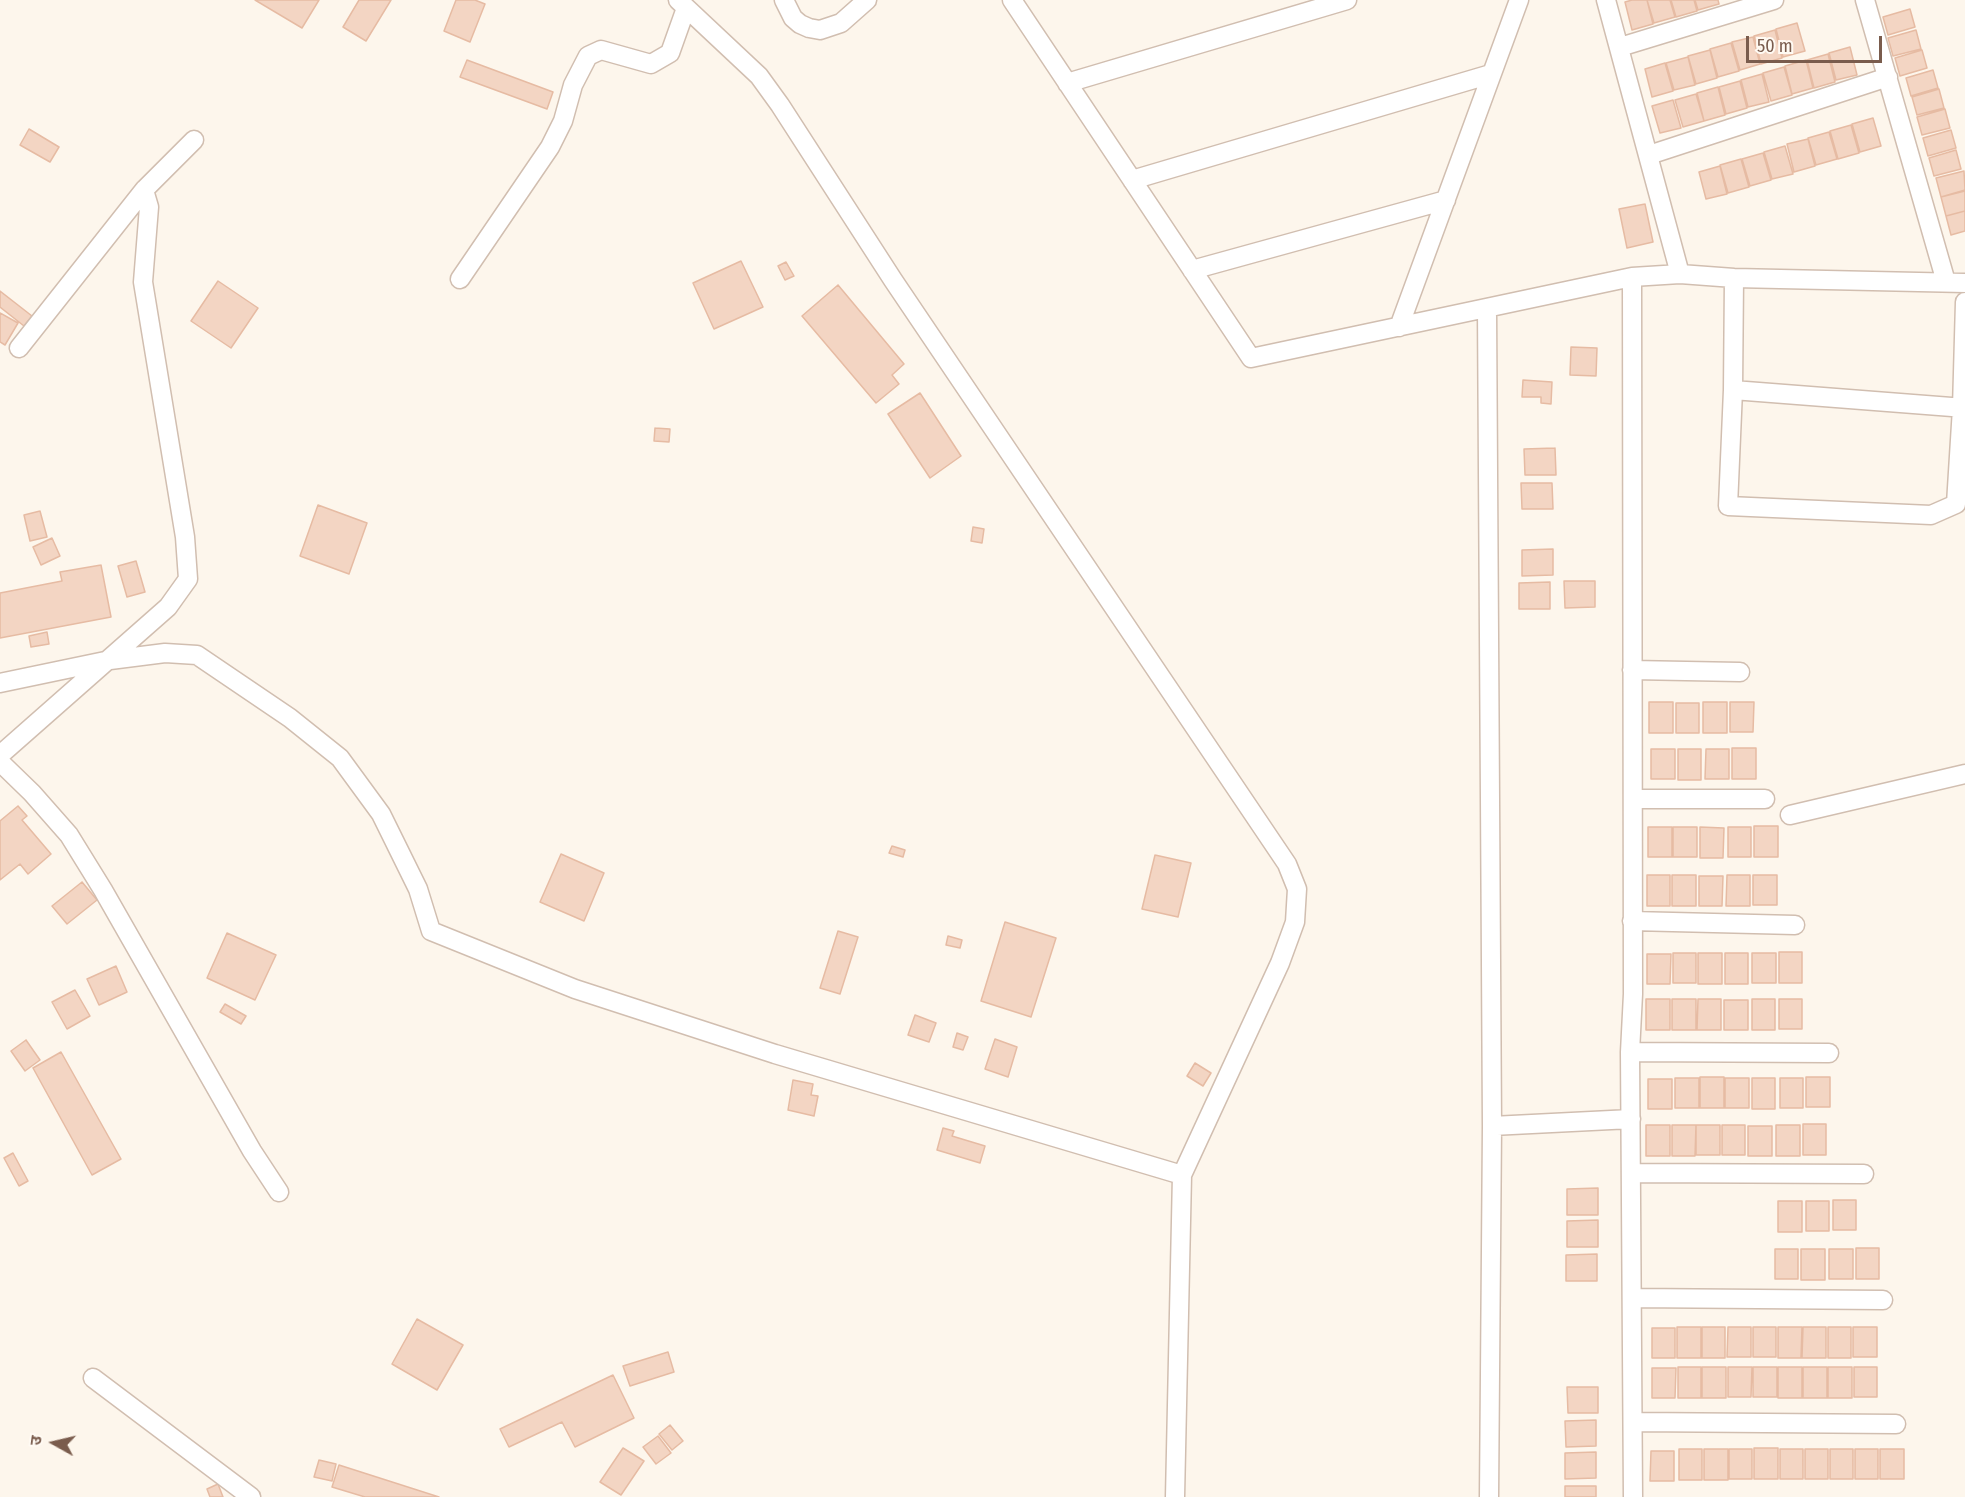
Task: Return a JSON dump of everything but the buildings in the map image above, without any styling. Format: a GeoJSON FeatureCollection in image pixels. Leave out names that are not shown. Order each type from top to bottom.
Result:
{"type":"FeatureCollection","features":[{"type":"Feature","properties":{"kind":"street"},"geometry":{"type":"LineString","coordinates":[[783,0],[792,18],[809,28],[820,30],[841,23],[867,0]]}},
{"type":"Feature","properties":{"kind":"street"},"geometry":{"type":"LineString","coordinates":[[1012,0],[1251,358],[1632,277],[1680,274],[1734,278],[1965,283]]}},
{"type":"Feature","properties":{"kind":"street"},"geometry":{"type":"LineString","coordinates":[[1067,83],[1294,8],[1347,0]]}},
{"type":"Feature","properties":{"kind":"street"},"geometry":{"type":"LineString","coordinates":[[1399,327],[1518,0]]}},
{"type":"Feature","properties":{"kind":"street"},"geometry":{"type":"LineString","coordinates":[[1606,0],[1680,274]]}},
{"type":"Feature","properties":{"kind":"street"},"geometry":{"type":"LineString","coordinates":[[1620,47],[1774,0]]}},
{"type":"Feature","properties":{"kind":"street"},"geometry":{"type":"LineString","coordinates":[[1865,0],[1946,282]]}},
{"type":"Feature","properties":{"kind":"street"},"geometry":{"type":"LineString","coordinates":[[460,279],[550,147],[563,121],[573,85],[588,56],[601,50],[651,64],[670,53],[682,4],[759,76],[780,105],[899,290],[1287,864],[1297,889],[1295,922],[1280,963],[1182,1175],[1175,1497]]}},
{"type":"Feature","properties":{"kind":"street"},"geometry":{"type":"LineString","coordinates":[[1132,180],[1491,74]]}},
{"type":"Feature","properties":{"kind":"street"},"geometry":{"type":"LineString","coordinates":[[1649,155],[1888,77]]}},
{"type":"Feature","properties":{"kind":"street"},"geometry":{"type":"LineString","coordinates":[[19,348],[144,190],[194,140]]}},
{"type":"Feature","properties":{"kind":"street"},"geometry":{"type":"LineString","coordinates":[[0,755],[168,607],[188,579],[185,537],[142,282],[149,207],[144,190]]}},
{"type":"Feature","properties":{"kind":"street"},"geometry":{"type":"LineString","coordinates":[[1192,270],[1446,200]]}},
{"type":"Feature","properties":{"kind":"street"},"geometry":{"type":"LineString","coordinates":[[1632,277],[1633,994],[1630,1052],[1633,1497]]}},
{"type":"Feature","properties":{"kind":"street"},"geometry":{"type":"LineString","coordinates":[[1734,278],[1733,390],[1728,506],[1931,515],[1956,504],[1964,408],[1965,302]]}},
{"type":"Feature","properties":{"kind":"street"},"geometry":{"type":"LineString","coordinates":[[1487,308],[1492,1126],[1489,1497]]}},
{"type":"Feature","properties":{"kind":"street"},"geometry":{"type":"LineString","coordinates":[[1733,390],[1964,408]]}},
{"type":"Feature","properties":{"kind":"street"},"geometry":{"type":"LineString","coordinates":[[0,683],[110,660],[165,653],[197,655],[290,718],[340,758],[381,814],[418,889],[431,932],[574,989],[775,1054],[1182,1175]]}},
{"type":"Feature","properties":{"kind":"street"},"geometry":{"type":"LineString","coordinates":[[1632,670],[1740,672]]}},
{"type":"Feature","properties":{"kind":"street"},"geometry":{"type":"LineString","coordinates":[[0,762],[32,793],[69,835],[103,890],[252,1151],[279,1192]]}},
{"type":"Feature","properties":{"kind":"street"},"geometry":{"type":"LineString","coordinates":[[1790,815],[1965,774]]}},
{"type":"Feature","properties":{"kind":"street"},"geometry":{"type":"LineString","coordinates":[[1633,799],[1766,799]]}},
{"type":"Feature","properties":{"kind":"street"},"geometry":{"type":"LineString","coordinates":[[1632,921],[1795,925]]}},
{"type":"Feature","properties":{"kind":"street"},"geometry":{"type":"LineString","coordinates":[[1630,1052],[1829,1053]]}},
{"type":"Feature","properties":{"kind":"street"},"geometry":{"type":"LineString","coordinates":[[1492,1126],[1631,1119]]}},
{"type":"Feature","properties":{"kind":"street"},"geometry":{"type":"LineString","coordinates":[[1631,1173],[1864,1174]]}},
{"type":"Feature","properties":{"kind":"street"},"geometry":{"type":"LineString","coordinates":[[1633,1298],[1883,1300]]}},
{"type":"Feature","properties":{"kind":"street"},"geometry":{"type":"LineString","coordinates":[[93,1378],[251,1497]]}},
{"type":"Feature","properties":{"kind":"street"},"geometry":{"type":"LineString","coordinates":[[1634,1422],[1896,1424]]}}]}
